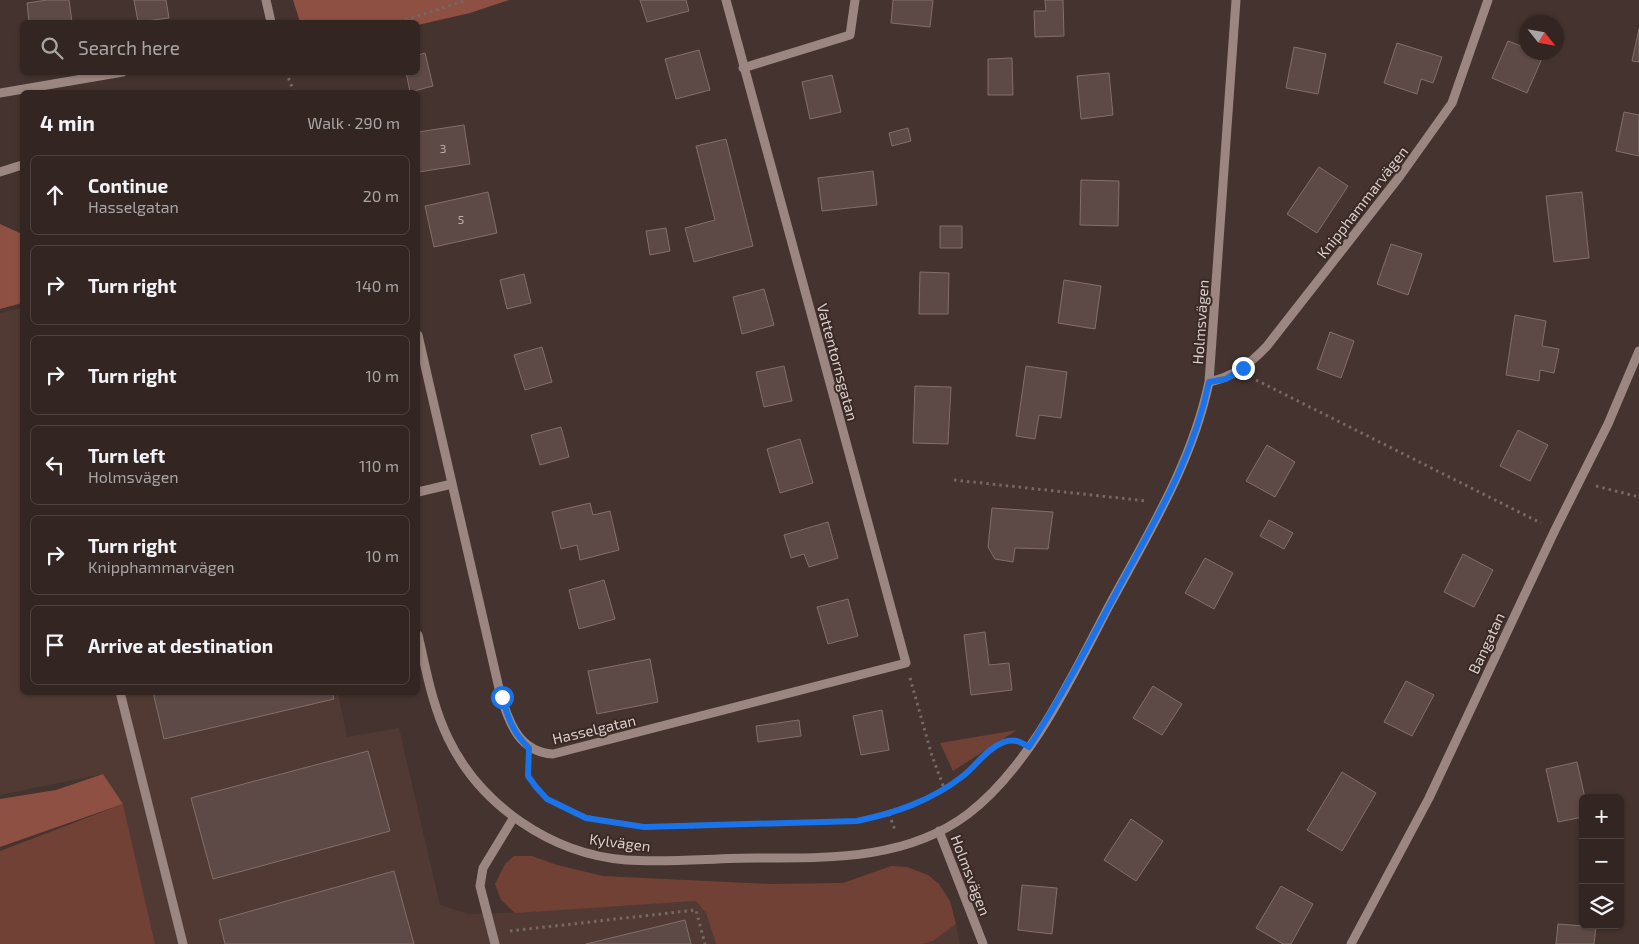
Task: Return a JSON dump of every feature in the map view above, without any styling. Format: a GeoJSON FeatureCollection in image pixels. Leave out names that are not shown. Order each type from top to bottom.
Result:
{"type":"FeatureCollection","features":[{"type":"Feature","properties":{"kind":"street"},"geometry":{"type":"LineString","coordinates":[[266,0],[271,20]]}},
{"type":"Feature","properties":{"kind":"street","name":"Vattentornsgatan"},"geometry":{"type":"LineString","coordinates":[[726,0],[906,663]]}},
{"type":"Feature","properties":{"kind":"street"},"geometry":{"type":"LineString","coordinates":[[743,68],[850,35],[855,0]]}},
{"type":"Feature","properties":{"kind":"street","name":"Holmsvägen"},"geometry":{"type":"LineString","coordinates":[[983,944],[939,831],[965,816],[990,796],[1029,747],[1080,659],[1165,502],[1189,454],[1202,416],[1209,382],[1236,0]]}},
{"type":"Feature","properties":{"kind":"street","name":"Knipphammarvägen"},"geometry":{"type":"LineString","coordinates":[[1209,382],[1226,379],[1267,346],[1400,176],[1452,103],[1488,0]]}},
{"type":"Feature","properties":{"kind":"street"},"geometry":{"type":"LineString","coordinates":[[0,93],[105,75]]}},
{"type":"Feature","properties":{"kind":"street"},"geometry":{"type":"LineString","coordinates":[[0,172],[20,167]]}},
{"type":"Feature","properties":{"kind":"street"},"geometry":{"type":"LineString","coordinates":[[420,344],[508,720],[516,736],[529,748]]}},
{"type":"Feature","properties":{"kind":"street","name":"Bangatan"},"geometry":{"type":"LineString","coordinates":[[1351,944],[1429,798],[1555,530],[1608,424],[1639,351]]}},
{"type":"Feature","properties":{"kind":"street"},"geometry":{"type":"LineString","coordinates":[[420,492],[452,484]]}},
{"type":"Feature","properties":{"kind":"street","name":"Kylvägen"},"geometry":{"type":"LineString","coordinates":[[420,643],[431,690],[447,736],[475,780],[514,817],[532,830],[579,850],[626,860],[837,858],[884,850],[939,831]]}},
{"type":"Feature","properties":{"kind":"street","name":"Hasselgatan"},"geometry":{"type":"LineString","coordinates":[[529,748],[541,753],[553,754],[906,663]]}},
{"type":"Feature","properties":{"kind":"street"},"geometry":{"type":"LineString","coordinates":[[121,695],[183,944]]}},
{"type":"Feature","properties":{"kind":"street"},"geometry":{"type":"LineString","coordinates":[[496,944],[480,886],[482,868],[514,817]]}},
{"type":"Feature","properties":{"kind":"path"},"geometry":{"type":"LineString","coordinates":[[405,20],[467,0]]}},
{"type":"Feature","properties":{"kind":"path"},"geometry":{"type":"LineString","coordinates":[[287,75],[293,90]]}},
{"type":"Feature","properties":{"kind":"path"},"geometry":{"type":"LineString","coordinates":[[1238,371],[1555,530]]}},
{"type":"Feature","properties":{"kind":"path"},"geometry":{"type":"LineString","coordinates":[[954,480],[1165,502]]}},
{"type":"Feature","properties":{"kind":"path"},"geometry":{"type":"LineString","coordinates":[[1580,481],[1639,497]]}},
{"type":"Feature","properties":{"kind":"path"},"geometry":{"type":"LineString","coordinates":[[906,663],[932,756],[944,788]]}},
{"type":"Feature","properties":{"kind":"path"},"geometry":{"type":"LineString","coordinates":[[529,748],[528,776],[547,799],[586,818],[644,827],[857,821],[889,814],[917,804],[963,776],[993,748],[1004,742],[1013,740],[1029,747]]}},
{"type":"Feature","properties":{"kind":"path"},"geometry":{"type":"LineString","coordinates":[[492,934],[696,910],[705,944]]}},
{"type":"Feature","properties":{"kind":"shaded area"},"geometry":{"type":"Polygon","coordinates":[[[293,0],[509,0],[470,13],[420,25],[420,20],[299,20],[293,0]]]}},
{"type":"Feature","properties":{"kind":"shaded area"},"geometry":{"type":"Polygon","coordinates":[[[0,224],[20,233],[20,304],[0,309],[0,224]]]}},
{"type":"Feature","properties":{"kind":"shaded area"},"geometry":{"type":"Polygon","coordinates":[[[20,308],[20,695],[338,695],[347,737],[399,728],[440,905],[468,914],[696,901],[706,913],[716,944],[155,944],[123,804],[103,774],[0,795],[0,313],[20,308]]]}},
{"type":"Feature","properties":{"kind":"shaded area"},"geometry":{"type":"Polygon","coordinates":[[[1017,730],[953,771],[940,743],[1017,730]]]}},
{"type":"Feature","properties":{"kind":"shaded area"},"geometry":{"type":"Polygon","coordinates":[[[103,774],[123,804],[0,847],[0,799],[56,790],[103,774]]]}},
{"type":"Feature","properties":{"kind":"shaded area"},"geometry":{"type":"Polygon","coordinates":[[[123,804],[155,944],[0,944],[0,851],[123,804]]]}},
{"type":"Feature","properties":{"kind":"shaded area"},"geometry":{"type":"Polygon","coordinates":[[[514,856],[532,856],[557,865],[603,876],[770,884],[843,883],[891,866],[907,867],[928,875],[939,884],[950,901],[956,924],[933,941],[922,944],[716,944],[706,913],[696,901],[515,913],[501,900],[495,884],[505,864],[514,856]]]}},
{"type":"Feature","properties":{"kind":"shaded area"},"geometry":{"type":"Polygon","coordinates":[[[956,924],[960,944],[922,944],[933,941],[956,924]]]}},
{"type":"Feature","properties":{"kind":"building"},"geometry":{"type":"Polygon","coordinates":[[[47,0],[69,0],[72,20],[29,20],[27,3],[47,0]]]}},
{"type":"Feature","properties":{"kind":"building"},"geometry":{"type":"Polygon","coordinates":[[[134,0],[166,0],[169,18],[138,20],[134,0]]]}},
{"type":"Feature","properties":{"kind":"building"},"geometry":{"type":"Polygon","coordinates":[[[640,0],[686,0],[689,11],[647,22],[640,0]]]}},
{"type":"Feature","properties":{"kind":"building"},"geometry":{"type":"Polygon","coordinates":[[[893,0],[933,0],[930,27],[891,23],[893,0]]]}},
{"type":"Feature","properties":{"kind":"building"},"geometry":{"type":"Polygon","coordinates":[[[1045,0],[1063,0],[1064,36],[1035,37],[1034,11],[1046,11],[1045,0]]]}},
{"type":"Feature","properties":{"kind":"building"},"geometry":{"type":"Polygon","coordinates":[[[1639,29],[1639,62],[1632,61],[1639,29]]]}},
{"type":"Feature","properties":{"kind":"building"},"geometry":{"type":"Polygon","coordinates":[[[1508,41],[1519,45],[1519,60],[1541,60],[1527,93],[1492,78],[1508,41]]]}},
{"type":"Feature","properties":{"kind":"building"},"geometry":{"type":"Polygon","coordinates":[[[1397,43],[1442,57],[1433,83],[1421,79],[1417,94],[1384,83],[1397,43]]]}},
{"type":"Feature","properties":{"kind":"building"},"geometry":{"type":"Polygon","coordinates":[[[1294,47],[1326,54],[1318,94],[1286,88],[1294,47]]]}},
{"type":"Feature","properties":{"kind":"building"},"geometry":{"type":"Polygon","coordinates":[[[699,50],[710,90],[676,99],[665,59],[699,50]]]}},
{"type":"Feature","properties":{"kind":"building"},"geometry":{"type":"Polygon","coordinates":[[[425,53],[433,86],[410,90],[407,75],[420,75],[420,54],[425,53]]]}},
{"type":"Feature","properties":{"kind":"building"},"geometry":{"type":"Polygon","coordinates":[[[1012,58],[1013,95],[988,95],[988,59],[1012,58]]]}},
{"type":"Feature","properties":{"kind":"building"},"geometry":{"type":"Polygon","coordinates":[[[1109,73],[1113,115],[1081,119],[1077,76],[1109,73]]]}},
{"type":"Feature","properties":{"kind":"building"},"geometry":{"type":"Polygon","coordinates":[[[832,75],[841,112],[810,119],[802,82],[832,75]]]}},
{"type":"Feature","properties":{"kind":"building"},"geometry":{"type":"Polygon","coordinates":[[[1624,112],[1639,115],[1639,156],[1616,151],[1624,112]]]}},
{"type":"Feature","properties":{"kind":"building"},"geometry":{"type":"Polygon","coordinates":[[[464,125],[470,164],[420,172],[420,132],[464,125]]]}},
{"type":"Feature","properties":{"kind":"building"},"geometry":{"type":"Polygon","coordinates":[[[908,128],[911,141],[892,146],[889,133],[908,128]]]}},
{"type":"Feature","properties":{"kind":"building"},"geometry":{"type":"Polygon","coordinates":[[[726,139],[753,246],[694,262],[685,228],[715,220],[696,146],[726,139]]]}},
{"type":"Feature","properties":{"kind":"building"},"geometry":{"type":"Polygon","coordinates":[[[1319,167],[1348,186],[1317,233],[1287,214],[1319,167]]]}},
{"type":"Feature","properties":{"kind":"building"},"geometry":{"type":"Polygon","coordinates":[[[873,171],[877,205],[822,211],[818,178],[873,171]]]}},
{"type":"Feature","properties":{"kind":"building"},"geometry":{"type":"Polygon","coordinates":[[[1081,180],[1119,181],[1118,226],[1080,225],[1081,180]]]}},
{"type":"Feature","properties":{"kind":"building"},"geometry":{"type":"Polygon","coordinates":[[[488,192],[497,233],[434,247],[425,206],[488,192]]]}},
{"type":"Feature","properties":{"kind":"building"},"geometry":{"type":"Polygon","coordinates":[[[1582,192],[1589,258],[1554,262],[1546,196],[1582,192]]]}},
{"type":"Feature","properties":{"kind":"building"},"geometry":{"type":"Polygon","coordinates":[[[940,226],[962,226],[962,248],[940,248],[940,226]]]}},
{"type":"Feature","properties":{"kind":"building"},"geometry":{"type":"Polygon","coordinates":[[[666,228],[670,251],[650,255],[646,231],[666,228]]]}},
{"type":"Feature","properties":{"kind":"building"},"geometry":{"type":"Polygon","coordinates":[[[1391,244],[1422,254],[1408,295],[1377,284],[1391,244]]]}},
{"type":"Feature","properties":{"kind":"building"},"geometry":{"type":"Polygon","coordinates":[[[920,272],[949,273],[948,314],[919,314],[920,272]]]}},
{"type":"Feature","properties":{"kind":"building"},"geometry":{"type":"Polygon","coordinates":[[[524,274],[531,303],[507,309],[500,280],[524,274]]]}},
{"type":"Feature","properties":{"kind":"building"},"geometry":{"type":"Polygon","coordinates":[[[1064,280],[1101,286],[1095,329],[1058,323],[1064,280]]]}},
{"type":"Feature","properties":{"kind":"building"},"geometry":{"type":"Polygon","coordinates":[[[764,289],[774,325],[742,334],[733,297],[764,289]]]}},
{"type":"Feature","properties":{"kind":"building"},"geometry":{"type":"Polygon","coordinates":[[[1515,315],[1546,321],[1542,346],[1559,349],[1554,373],[1540,370],[1539,381],[1506,375],[1515,315]]]}},
{"type":"Feature","properties":{"kind":"building"},"geometry":{"type":"Polygon","coordinates":[[[1330,332],[1354,341],[1341,378],[1317,369],[1330,332]]]}},
{"type":"Feature","properties":{"kind":"building"},"geometry":{"type":"Polygon","coordinates":[[[542,347],[552,382],[525,390],[514,355],[542,347]]]}},
{"type":"Feature","properties":{"kind":"building"},"geometry":{"type":"Polygon","coordinates":[[[784,366],[792,401],[764,407],[756,372],[784,366]]]}},
{"type":"Feature","properties":{"kind":"building"},"geometry":{"type":"Polygon","coordinates":[[[1026,366],[1067,372],[1061,418],[1039,415],[1035,439],[1016,436],[1026,366]]]}},
{"type":"Feature","properties":{"kind":"building"},"geometry":{"type":"Polygon","coordinates":[[[915,386],[951,387],[948,444],[913,443],[915,386]]]}},
{"type":"Feature","properties":{"kind":"building"},"geometry":{"type":"Polygon","coordinates":[[[561,427],[569,457],[540,465],[531,435],[561,427]]]}},
{"type":"Feature","properties":{"kind":"building"},"geometry":{"type":"Polygon","coordinates":[[[1518,430],[1548,445],[1530,481],[1500,466],[1518,430]]]}},
{"type":"Feature","properties":{"kind":"building"},"geometry":{"type":"Polygon","coordinates":[[[800,439],[813,483],[780,493],[767,449],[800,439]]]}},
{"type":"Feature","properties":{"kind":"building"},"geometry":{"type":"Polygon","coordinates":[[[1267,445],[1295,462],[1275,497],[1246,481],[1267,445]]]}},
{"type":"Feature","properties":{"kind":"building"},"geometry":{"type":"Polygon","coordinates":[[[590,503],[593,515],[610,511],[619,550],[580,560],[577,545],[561,549],[552,512],[590,503]]]}},
{"type":"Feature","properties":{"kind":"building"},"geometry":{"type":"Polygon","coordinates":[[[992,508],[1053,512],[1048,549],[1015,548],[1013,562],[995,559],[988,547],[992,508]]]}},
{"type":"Feature","properties":{"kind":"building"},"geometry":{"type":"Polygon","coordinates":[[[1269,520],[1293,533],[1284,549],[1260,536],[1269,520]]]}},
{"type":"Feature","properties":{"kind":"building"},"geometry":{"type":"Polygon","coordinates":[[[828,522],[838,558],[809,567],[804,554],[791,558],[784,535],[828,522]]]}},
{"type":"Feature","properties":{"kind":"building"},"geometry":{"type":"Polygon","coordinates":[[[1463,554],[1493,570],[1474,607],[1444,592],[1463,554]]]}},
{"type":"Feature","properties":{"kind":"building"},"geometry":{"type":"Polygon","coordinates":[[[1205,558],[1233,573],[1214,609],[1185,593],[1205,558]]]}},
{"type":"Feature","properties":{"kind":"building"},"geometry":{"type":"Polygon","coordinates":[[[604,580],[615,619],[579,629],[569,590],[604,580]]]}},
{"type":"Feature","properties":{"kind":"building"},"geometry":{"type":"Polygon","coordinates":[[[848,599],[858,636],[828,644],[817,607],[848,599]]]}},
{"type":"Feature","properties":{"kind":"building"},"geometry":{"type":"Polygon","coordinates":[[[985,632],[989,665],[1009,663],[1012,690],[971,695],[964,635],[985,632]]]}},
{"type":"Feature","properties":{"kind":"building"},"geometry":{"type":"Polygon","coordinates":[[[650,659],[658,702],[597,714],[588,671],[650,659]]]}},
{"type":"Feature","properties":{"kind":"building"},"geometry":{"type":"Polygon","coordinates":[[[1406,681],[1434,695],[1412,736],[1384,722],[1406,681]]]}},
{"type":"Feature","properties":{"kind":"building"},"geometry":{"type":"Polygon","coordinates":[[[1153,686],[1182,704],[1162,735],[1133,718],[1153,686]]]}},
{"type":"Feature","properties":{"kind":"building"},"geometry":{"type":"Polygon","coordinates":[[[154,695],[333,695],[334,699],[164,739],[154,695]]]}},
{"type":"Feature","properties":{"kind":"building"},"geometry":{"type":"Polygon","coordinates":[[[882,710],[889,750],[861,755],[853,716],[882,710]]]}},
{"type":"Feature","properties":{"kind":"building"},"geometry":{"type":"Polygon","coordinates":[[[799,720],[801,736],[758,742],[756,726],[799,720]]]}},
{"type":"Feature","properties":{"kind":"building"},"geometry":{"type":"Polygon","coordinates":[[[368,751],[390,831],[213,879],[191,798],[368,751]]]}},
{"type":"Feature","properties":{"kind":"building"},"geometry":{"type":"Polygon","coordinates":[[[1577,762],[1584,794],[1579,794],[1579,818],[1558,822],[1546,769],[1577,762]]]}},
{"type":"Feature","properties":{"kind":"building"},"geometry":{"type":"Polygon","coordinates":[[[1342,772],[1376,793],[1342,851],[1307,830],[1342,772]]]}},
{"type":"Feature","properties":{"kind":"building"},"geometry":{"type":"Polygon","coordinates":[[[1131,819],[1163,841],[1136,881],[1104,860],[1131,819]]]}},
{"type":"Feature","properties":{"kind":"building"},"geometry":{"type":"Polygon","coordinates":[[[394,871],[414,944],[225,944],[219,920],[394,871]]]}},
{"type":"Feature","properties":{"kind":"building"},"geometry":{"type":"Polygon","coordinates":[[[1022,885],[1057,888],[1052,934],[1018,930],[1022,885]]]}},
{"type":"Feature","properties":{"kind":"building"},"geometry":{"type":"Polygon","coordinates":[[[1281,886],[1313,904],[1291,944],[1283,944],[1256,928],[1281,886]]]}},
{"type":"Feature","properties":{"kind":"building"},"geometry":{"type":"Polygon","coordinates":[[[685,920],[691,944],[586,944],[685,920]]]}},
{"type":"Feature","properties":{"kind":"building"},"geometry":{"type":"Polygon","coordinates":[[[1558,924],[1579,926],[1579,929],[1596,929],[1594,944],[1556,944],[1558,924]]]}},
{"type":"Feature","properties":{"kind":"route"},"geometry":{"type":"LineString","coordinates":[[502,697],[508,720],[516,736],[529,748],[528,776],[547,799],[586,818],[644,827],[857,821],[889,814],[917,804],[963,776],[980,758],[1004,742],[1013,740],[1029,747],[1080,659],[1176,483],[1189,454],[1202,416],[1209,382],[1226,379],[1243,368]]}}]}
